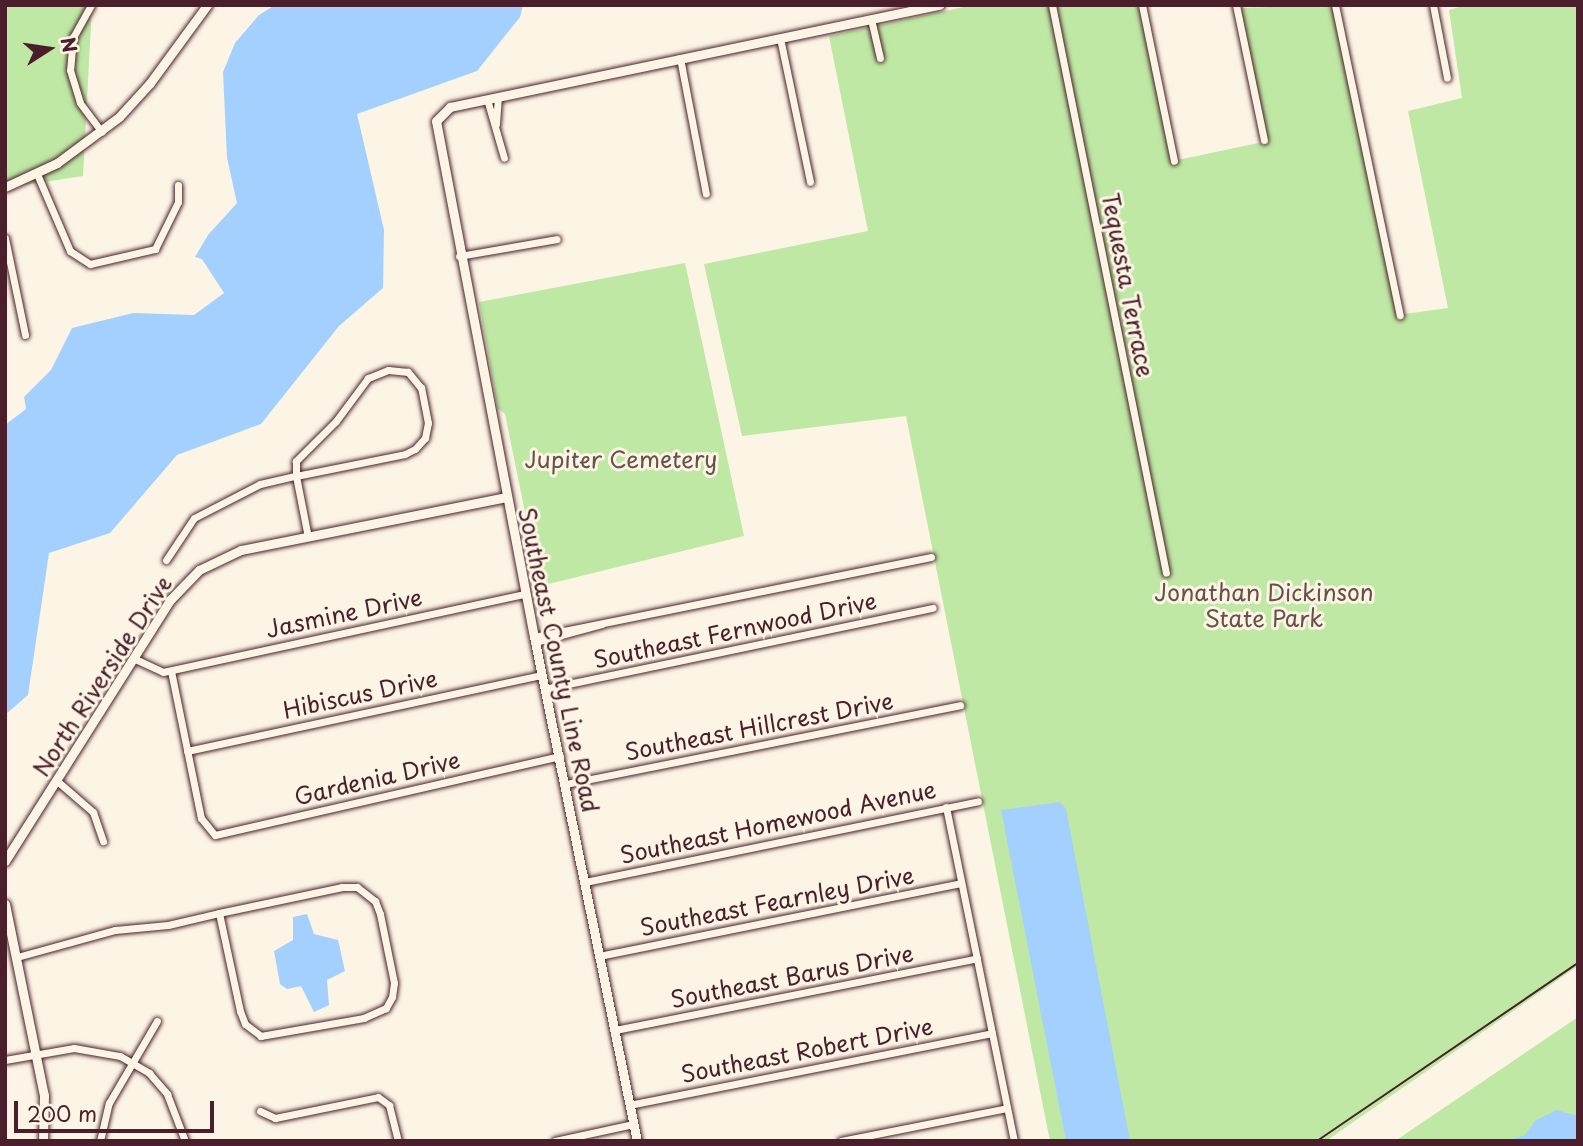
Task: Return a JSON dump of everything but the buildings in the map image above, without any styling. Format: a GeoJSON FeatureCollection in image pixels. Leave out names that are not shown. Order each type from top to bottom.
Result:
{"type":"FeatureCollection","features":[{"type":"Feature","properties":{"kind":"street"},"geometry":{"type":"LineString","coordinates":[[91,5],[73,37],[69,71],[80,103],[102,132]]}},
{"type":"Feature","properties":{"kind":"street"},"geometry":{"type":"LineString","coordinates":[[5,187],[37,174],[102,132],[150,83],[207,5]]}},
{"type":"Feature","properties":{"kind":"street","name":"Southeast County Line Road"},"geometry":{"type":"LineString","coordinates":[[637,1141],[525,594],[460,260],[436,121],[445,108],[939,5]]}},
{"type":"Feature","properties":{"kind":"street","name":"Tequesta Terrace"},"geometry":{"type":"LineString","coordinates":[[1052,5],[1166,573]]}},
{"type":"Feature","properties":{"kind":"street"},"geometry":{"type":"LineString","coordinates":[[1142,5],[1174,161]]}},
{"type":"Feature","properties":{"kind":"street"},"geometry":{"type":"LineString","coordinates":[[1236,5],[1264,140]]}},
{"type":"Feature","properties":{"kind":"street"},"geometry":{"type":"LineString","coordinates":[[1335,5],[1400,315]]}},
{"type":"Feature","properties":{"kind":"street"},"geometry":{"type":"LineString","coordinates":[[1433,5],[1447,78]]}},
{"type":"Feature","properties":{"kind":"street"},"geometry":{"type":"LineString","coordinates":[[871,19],[880,58]]}},
{"type":"Feature","properties":{"kind":"street"},"geometry":{"type":"LineString","coordinates":[[779,38],[810,183]]}},
{"type":"Feature","properties":{"kind":"street"},"geometry":{"type":"LineString","coordinates":[[680,58],[706,194]]}},
{"type":"Feature","properties":{"kind":"street"},"geometry":{"type":"LineString","coordinates":[[496,125],[498,97]]}},
{"type":"Feature","properties":{"kind":"street"},"geometry":{"type":"LineString","coordinates":[[486,99],[504,158]]}},
{"type":"Feature","properties":{"kind":"street"},"geometry":{"type":"LineString","coordinates":[[37,174],[70,251],[90,264],[155,249],[178,202],[178,185]]}},
{"type":"Feature","properties":{"kind":"street"},"geometry":{"type":"LineString","coordinates":[[5,238],[25,335]]}},
{"type":"Feature","properties":{"kind":"street"},"geometry":{"type":"LineString","coordinates":[[460,260],[482,253],[557,239]]}},
{"type":"Feature","properties":{"kind":"street"},"geometry":{"type":"LineString","coordinates":[[166,560],[184,528],[205,510],[260,484],[296,475],[415,450],[425,438],[428,423],[415,379],[408,372],[388,370],[360,384],[336,421],[296,461],[296,475],[309,537]]}},
{"type":"Feature","properties":{"kind":"street","name":"North Riverside Drive"},"geometry":{"type":"LineString","coordinates":[[5,861],[170,600],[199,570],[241,550],[506,497]]}},
{"type":"Feature","properties":{"kind":"street"},"geometry":{"type":"LineString","coordinates":[[534,639],[931,557]]}},
{"type":"Feature","properties":{"kind":"street","name":"Jasmine Drive"},"geometry":{"type":"LineString","coordinates":[[171,671],[525,594]]}},
{"type":"Feature","properties":{"kind":"street","name":"Southeast Fernwood Drive"},"geometry":{"type":"LineString","coordinates":[[544,690],[933,608]]}},
{"type":"Feature","properties":{"kind":"street"},"geometry":{"type":"LineString","coordinates":[[133,658],[154,670],[171,671],[187,751]]}},
{"type":"Feature","properties":{"kind":"street","name":"Hibiscus Drive"},"geometry":{"type":"LineString","coordinates":[[187,751],[542,675]]}},
{"type":"Feature","properties":{"kind":"street","name":"Southeast Hillcrest Drive"},"geometry":{"type":"LineString","coordinates":[[566,785],[960,705]]}},
{"type":"Feature","properties":{"kind":"street","name":"Gardenia Drive"},"geometry":{"type":"LineString","coordinates":[[187,751],[205,826],[211,833],[220,834],[560,756]]}},
{"type":"Feature","properties":{"kind":"street"},"geometry":{"type":"LineString","coordinates":[[56,780],[93,812],[103,841]]}},
{"type":"Feature","properties":{"kind":"street","name":"Southeast Homewood Avenue"},"geometry":{"type":"LineString","coordinates":[[585,881],[978,801]]}},
{"type":"Feature","properties":{"kind":"street"},"geometry":{"type":"LineString","coordinates":[[946,807],[1014,1141]]}},
{"type":"Feature","properties":{"kind":"street","name":"Southeast Fearnley Drive"},"geometry":{"type":"LineString","coordinates":[[599,956],[961,883]]}},
{"type":"Feature","properties":{"kind":"street"},"geometry":{"type":"LineString","coordinates":[[17,957],[115,930],[219,914],[357,887],[375,901],[380,914],[394,983],[386,1008],[364,1018],[261,1036],[246,1024],[240,1012],[219,914]]}},
{"type":"Feature","properties":{"kind":"street"},"geometry":{"type":"LineString","coordinates":[[5,904],[46,1111],[43,1141]]}},
{"type":"Feature","properties":{"kind":"street","name":"Southeast Barus Drive"},"geometry":{"type":"LineString","coordinates":[[615,1030],[977,958]]}},
{"type":"Feature","properties":{"kind":"street"},"geometry":{"type":"LineString","coordinates":[[100,1141],[105,1112],[157,1021]]}},
{"type":"Feature","properties":{"kind":"street","name":"Southeast Robert Drive"},"geometry":{"type":"LineString","coordinates":[[629,1105],[992,1033]]}},
{"type":"Feature","properties":{"kind":"street"},"geometry":{"type":"LineString","coordinates":[[5,1060],[88,1048],[133,1062],[167,1094],[185,1141]]}},
{"type":"Feature","properties":{"kind":"street"},"geometry":{"type":"LineString","coordinates":[[260,1111],[275,1118],[378,1097],[389,1105],[398,1141]]}},
{"type":"Feature","properties":{"kind":"street"},"geometry":{"type":"LineString","coordinates":[[841,1141],[1007,1108]]}},
{"type":"Feature","properties":{"kind":"street"},"geometry":{"type":"LineString","coordinates":[[555,1141],[633,1124]]}},
{"type":"Feature","properties":{"kind":"green space"},"geometry":{"type":"Polygon","coordinates":[[[5,5],[92,5],[83,176],[5,188],[5,5]]]}},
{"type":"Feature","properties":{"kind":"green space","name":"Jonathan Dickinson State Park"},"geometry":{"type":"Polygon","coordinates":[[[973,5],[1141,5],[1173,161],[1263,142],[1236,8],[1334,5],[1397,315],[1448,308],[1408,111],[1462,98],[1449,10],[1466,5],[1578,5],[1578,966],[1326,1141],[1050,1141],[906,416],[742,436],[704,264],[868,231],[829,36],[973,5]]]}},
{"type":"Feature","properties":{"kind":"green space","name":"Jupiter Cemetery"},"geometry":{"type":"Polygon","coordinates":[[[685,263],[744,536],[540,586],[505,414],[498,409],[479,302],[685,263]]]}},
{"type":"Feature","properties":{"kind":"green space"},"geometry":{"type":"Polygon","coordinates":[[[1578,1017],[1578,1141],[1395,1141],[1578,1017]]]}},
{"type":"Feature","properties":{"kind":"water"},"geometry":{"type":"Polygon","coordinates":[[[275,5],[523,5],[520,17],[477,71],[357,114],[384,230],[383,288],[339,326],[261,424],[177,455],[110,533],[49,553],[28,695],[5,715],[5,425],[26,409],[24,397],[51,370],[72,328],[133,313],[194,315],[224,293],[202,259],[195,257],[208,235],[237,203],[227,158],[223,72],[235,43],[259,15],[275,5]]]}},
{"type":"Feature","properties":{"kind":"water"},"geometry":{"type":"Polygon","coordinates":[[[1060,802],[1066,809],[1130,1141],[1066,1141],[1001,810],[1060,802]]]}},
{"type":"Feature","properties":{"kind":"water"},"geometry":{"type":"Polygon","coordinates":[[[307,914],[314,934],[338,940],[345,971],[327,980],[329,1005],[314,1012],[301,986],[287,989],[280,984],[274,951],[293,940],[293,917],[307,914]]]}},
{"type":"Feature","properties":{"kind":"water"},"geometry":{"type":"Polygon","coordinates":[[[1556,1110],[1578,1116],[1578,1141],[1507,1141],[1525,1135],[1535,1121],[1556,1110]]]}},
{"type":"Feature","properties":{"kind":"railway"},"geometry":{"type":"LineString","coordinates":[[1317,1141],[1578,963]]}}]}
